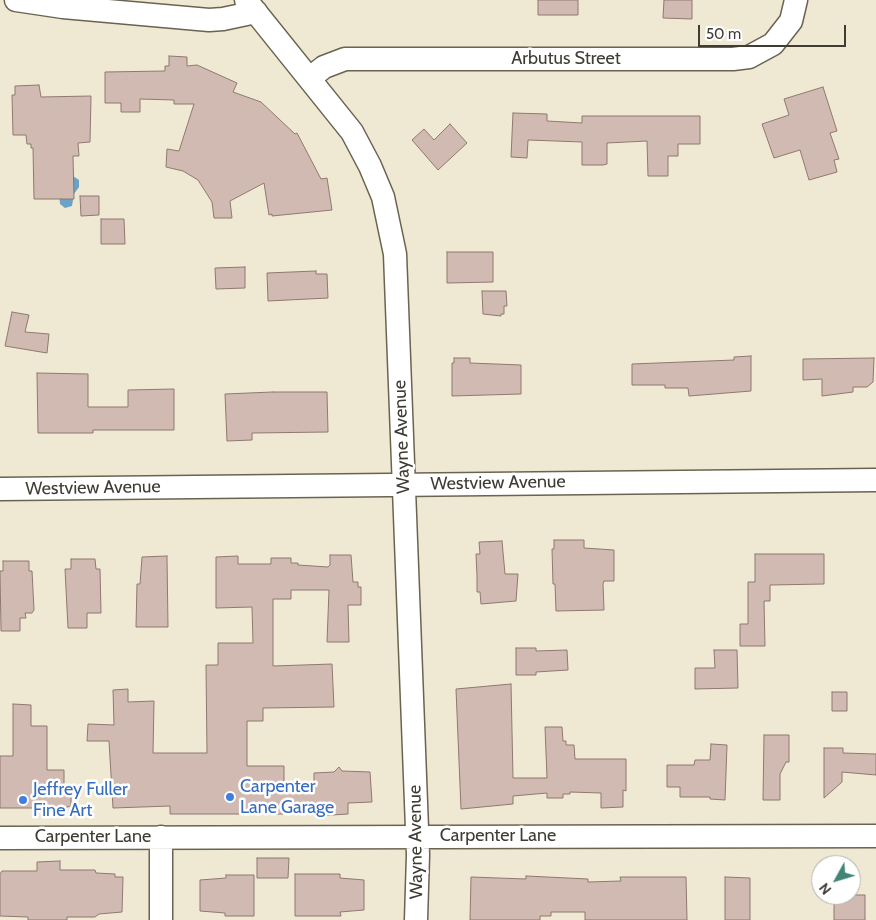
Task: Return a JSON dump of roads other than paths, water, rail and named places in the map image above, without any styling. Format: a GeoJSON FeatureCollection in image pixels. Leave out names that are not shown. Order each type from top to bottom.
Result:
{"type":"FeatureCollection","features":[{"type":"Feature","properties":{"kind":"street"},"geometry":{"type":"LineString","coordinates":[[16,0],[62,7],[209,20],[223,19],[251,6]]}},
{"type":"Feature","properties":{"kind":"street","name":"Arbutus Street"},"geometry":{"type":"LineString","coordinates":[[310,78],[324,68],[345,59],[733,60],[749,57],[773,44],[791,21],[796,0]]}},
{"type":"Feature","properties":{"kind":"street","name":"Wayne Avenue"},"geometry":{"type":"LineString","coordinates":[[251,6],[352,132],[370,166],[382,197],[390,226],[395,254],[397,285],[417,837],[416,920]]}},
{"type":"Feature","properties":{"kind":"street","name":"Westview Avenue"},"geometry":{"type":"LineString","coordinates":[[0,489],[876,480]]}},
{"type":"Feature","properties":{"kind":"street","name":"Carpenter Lane"},"geometry":{"type":"LineString","coordinates":[[0,838],[876,836]]}},
{"type":"Feature","properties":{"kind":"street"},"geometry":{"type":"LineString","coordinates":[[161,837],[161,920]]}},
{"type":"Feature","properties":{"kind":"water"},"geometry":{"type":"Polygon","coordinates":[[[73,176],[79,180],[79,187],[74,194],[72,206],[65,208],[60,204],[59,194],[73,176]]]}},
{"type":"Feature","properties":{"kind":"place","name":"Carpenter Lane Garage"},"geometry":{"type":"Point","coordinates":[230,797]}},
{"type":"Feature","properties":{"kind":"place","name":"Jeffrey Fuller Fine Art"},"geometry":{"type":"Point","coordinates":[23,800]}}]}
